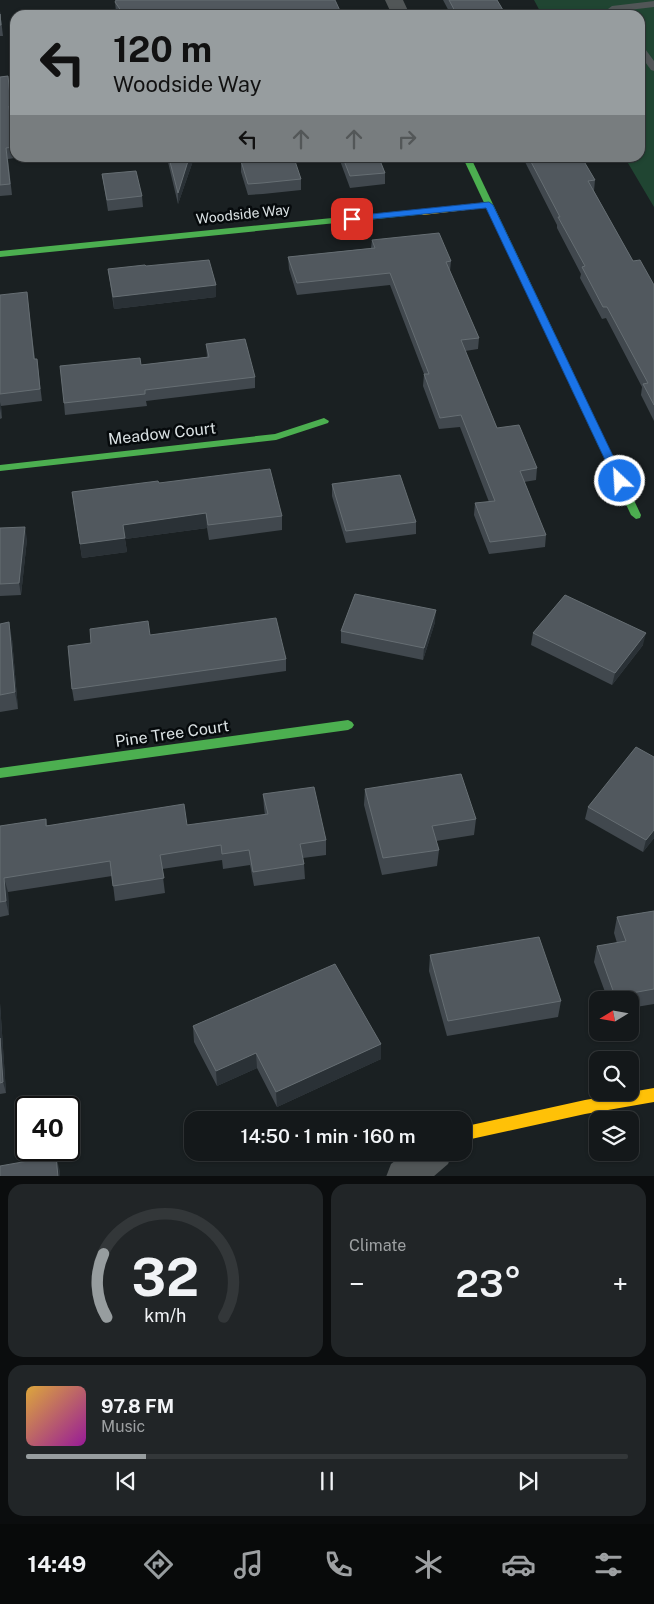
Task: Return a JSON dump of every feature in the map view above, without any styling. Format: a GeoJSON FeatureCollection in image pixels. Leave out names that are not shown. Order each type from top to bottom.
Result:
{"type":"FeatureCollection","features":[{"type":"Feature","properties":{"kind":"street"},"geometry":{"type":"LineString","coordinates":[[468,162],[636,515]]}},
{"type":"Feature","properties":{"kind":"street","name":"Woodside Way"},"geometry":{"type":"LineString","coordinates":[[0,254],[489,205]]}},
{"type":"Feature","properties":{"kind":"street","name":"Meadow Court"},"geometry":{"type":"LineString","coordinates":[[0,468],[276,437],[324,421]]}},
{"type":"Feature","properties":{"kind":"street","name":"Pine Tree Court"},"geometry":{"type":"LineString","coordinates":[[0,773],[348,725]]}},
{"type":"Feature","properties":{"kind":"street"},"geometry":{"type":"LineString","coordinates":[[472,1132],[585,1107],[654,1096]]}},
{"type":"Feature","properties":{"kind":"street"},"geometry":{"type":"LineString","coordinates":[[404,1176],[423,1161]]}},
{"type":"Feature","properties":{"kind":"lane"},"geometry":{"type":"LineString","coordinates":[[605,0],[613,10]]}},
{"type":"Feature","properties":{"kind":"lane"},"geometry":{"type":"LineString","coordinates":[[625,10],[654,4]]}},
{"type":"Feature","properties":{"kind":"lane"},"geometry":{"type":"LineString","coordinates":[[645,55],[654,68]]}},
{"type":"Feature","properties":{"kind":"green space"},"geometry":{"type":"Polygon","coordinates":[[[534,0],[654,0],[654,207],[627,162],[645,162],[645,10],[539,10],[534,0]]]}},
{"type":"Feature","properties":{"kind":"building"},"geometry":{"type":"Polygon","coordinates":[[[116,0],[335,0],[340,10],[121,10],[115,2],[116,0]]]}},
{"type":"Feature","properties":{"kind":"building"},"geometry":{"type":"Polygon","coordinates":[[[449,0],[497,0],[503,10],[454,10],[449,0]]]}},
{"type":"Feature","properties":{"kind":"building"},"geometry":{"type":"Polygon","coordinates":[[[8,76],[10,96],[10,147],[6,148],[10,184],[0,185],[0,77],[8,76]]]}},
{"type":"Feature","properties":{"kind":"building"},"geometry":{"type":"Polygon","coordinates":[[[170,162],[188,162],[178,193],[170,162]]]}},
{"type":"Feature","properties":{"kind":"building"},"geometry":{"type":"Polygon","coordinates":[[[241,162],[295,162],[301,179],[248,184],[241,162]]]}},
{"type":"Feature","properties":{"kind":"building"},"geometry":{"type":"Polygon","coordinates":[[[345,162],[381,162],[385,173],[350,176],[345,162]]]}},
{"type":"Feature","properties":{"kind":"building"},"geometry":{"type":"Polygon","coordinates":[[[531,162],[584,162],[595,180],[588,181],[633,261],[640,260],[654,285],[654,405],[643,384],[648,383],[607,307],[603,307],[582,267],[585,266],[558,217],[560,217],[531,162]]]}},
{"type":"Feature","properties":{"kind":"building"},"geometry":{"type":"Polygon","coordinates":[[[136,171],[142,196],[107,200],[102,174],[136,171]]]}},
{"type":"Feature","properties":{"kind":"building"},"geometry":{"type":"Polygon","coordinates":[[[439,233],[451,261],[446,262],[479,338],[461,340],[497,428],[519,425],[537,468],[520,471],[546,535],[490,542],[475,503],[495,501],[461,415],[440,418],[424,374],[429,374],[390,273],[297,283],[288,257],[375,248],[372,240],[439,233]]]}},
{"type":"Feature","properties":{"kind":"building"},"geometry":{"type":"Polygon","coordinates":[[[209,260],[216,285],[113,297],[108,269],[209,260]]]}},
{"type":"Feature","properties":{"kind":"building"},"geometry":{"type":"Polygon","coordinates":[[[27,292],[34,359],[37,359],[40,389],[0,394],[0,295],[27,292]]]}},
{"type":"Feature","properties":{"kind":"building"},"geometry":{"type":"Polygon","coordinates":[[[245,339],[255,377],[145,390],[145,394],[64,403],[60,366],[140,358],[141,365],[209,357],[206,344],[245,339]]]}},
{"type":"Feature","properties":{"kind":"building"},"geometry":{"type":"Polygon","coordinates":[[[270,469],[282,516],[208,525],[206,513],[123,525],[125,538],[80,544],[72,492],[270,469]]]}},
{"type":"Feature","properties":{"kind":"building"},"geometry":{"type":"Polygon","coordinates":[[[400,475],[416,522],[346,531],[332,484],[400,475]]]}},
{"type":"Feature","properties":{"kind":"building"},"geometry":{"type":"Polygon","coordinates":[[[25,527],[19,583],[0,584],[0,528],[25,527]]]}},
{"type":"Feature","properties":{"kind":"building"},"geometry":{"type":"Polygon","coordinates":[[[355,594],[436,610],[424,648],[341,631],[355,594]]]}},
{"type":"Feature","properties":{"kind":"building"},"geometry":{"type":"Polygon","coordinates":[[[565,595],[646,633],[615,673],[533,633],[565,595]]]}},
{"type":"Feature","properties":{"kind":"building"},"geometry":{"type":"Polygon","coordinates":[[[276,618],[286,659],[72,689],[68,646],[91,643],[90,629],[148,621],[150,635],[276,618]]]}},
{"type":"Feature","properties":{"kind":"building"},"geometry":{"type":"Polygon","coordinates":[[[9,622],[15,692],[0,695],[0,624],[9,622]]]}},
{"type":"Feature","properties":{"kind":"building"},"geometry":{"type":"Polygon","coordinates":[[[636,747],[654,757],[654,830],[646,840],[588,807],[636,747]]]}},
{"type":"Feature","properties":{"kind":"building"},"geometry":{"type":"Polygon","coordinates":[[[461,774],[476,819],[432,826],[439,850],[383,858],[365,789],[461,774]]]}},
{"type":"Feature","properties":{"kind":"building"},"geometry":{"type":"Polygon","coordinates":[[[314,787],[326,840],[300,844],[304,864],[253,872],[249,850],[222,854],[221,845],[160,855],[164,878],[113,886],[110,861],[4,878],[6,901],[0,902],[0,826],[46,819],[46,826],[184,804],[187,825],[268,814],[263,794],[314,787]]]}},
{"type":"Feature","properties":{"kind":"building"},"geometry":{"type":"Polygon","coordinates":[[[654,911],[654,989],[639,992],[613,991],[597,946],[626,941],[617,917],[654,911]]]}},
{"type":"Feature","properties":{"kind":"building"},"geometry":{"type":"Polygon","coordinates":[[[539,937],[561,1001],[448,1021],[430,955],[539,937]]]}},
{"type":"Feature","properties":{"kind":"building"},"geometry":{"type":"Polygon","coordinates":[[[335,964],[381,1044],[276,1092],[256,1053],[216,1071],[193,1026],[335,964]]]}},
{"type":"Feature","properties":{"kind":"building"},"geometry":{"type":"Polygon","coordinates":[[[0,1038],[3,1082],[0,1083],[0,1038]]]}},
{"type":"Feature","properties":{"kind":"building"},"geometry":{"type":"Polygon","coordinates":[[[28,1161],[56,1161],[58,1176],[0,1176],[0,1166],[28,1161]]]}},
{"type":"Feature","properties":{"kind":"traffic: fast"},"geometry":{"type":"LineString","coordinates":[[469,162],[636,515]]}},
{"type":"Feature","properties":{"kind":"traffic: fast"},"geometry":{"type":"LineString","coordinates":[[0,254],[423,212]]}},
{"type":"Feature","properties":{"kind":"traffic: fast"},"geometry":{"type":"LineString","coordinates":[[0,468],[276,437],[324,421]]}},
{"type":"Feature","properties":{"kind":"traffic: fast"},"geometry":{"type":"LineString","coordinates":[[0,773],[348,725]]}},
{"type":"Feature","properties":{"kind":"traffic: slow"},"geometry":{"type":"LineString","coordinates":[[423,212],[489,205]]}},
{"type":"Feature","properties":{"kind":"traffic: slow"},"geometry":{"type":"LineString","coordinates":[[472,1132],[585,1107],[654,1095]]}},
{"type":"Feature","properties":{"kind":"route"},"geometry":{"type":"LineString","coordinates":[[352,219],[489,205],[620,481]]}}]}
